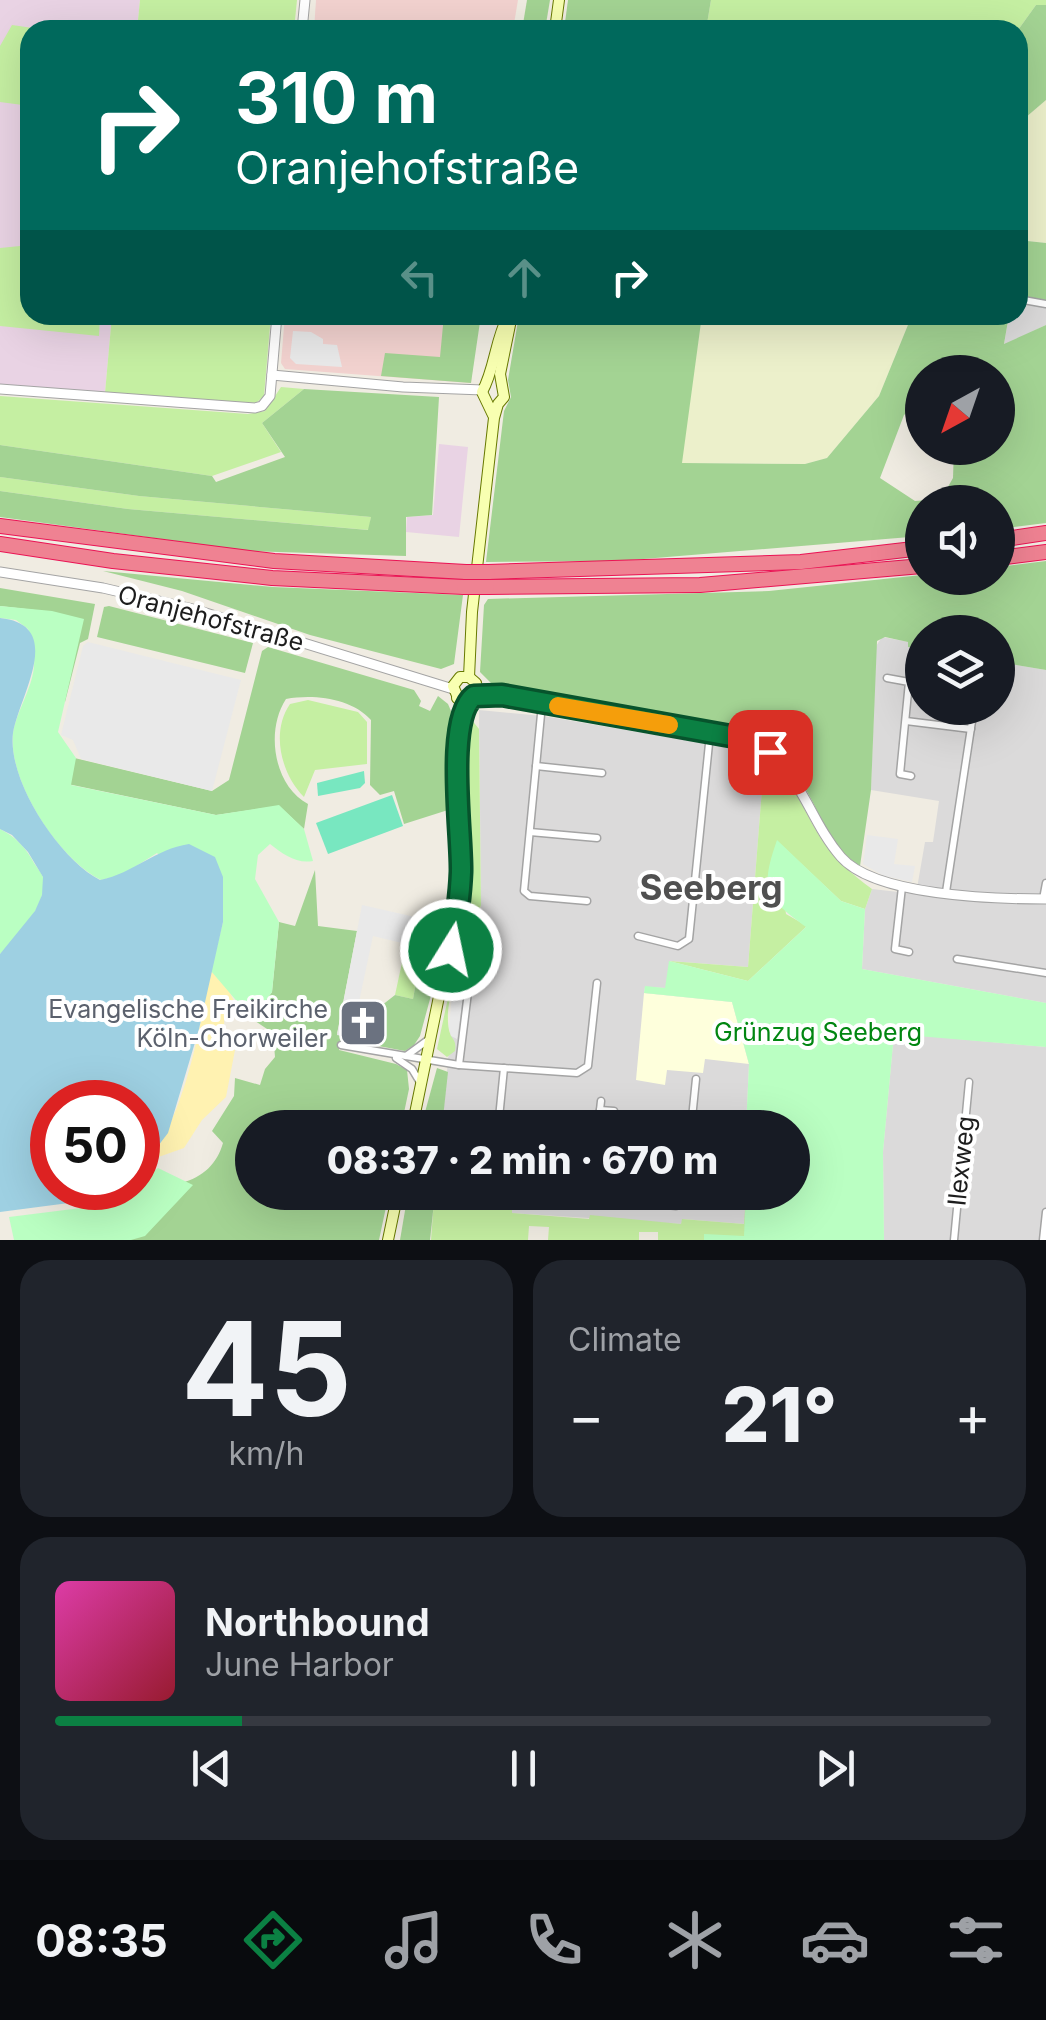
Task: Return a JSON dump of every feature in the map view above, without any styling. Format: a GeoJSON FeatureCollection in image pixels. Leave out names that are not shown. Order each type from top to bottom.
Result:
{"type":"FeatureCollection","features":[{"type":"Feature","properties":{"kind":"highway"},"geometry":{"type":"LineString","coordinates":[[0,526],[274,561],[465,579]]}},
{"type":"Feature","properties":{"kind":"highway"},"geometry":{"type":"LineString","coordinates":[[1015,538],[1046,533]]}},
{"type":"Feature","properties":{"kind":"highway"},"geometry":{"type":"LineString","coordinates":[[0,544],[113,562],[272,578],[700,584],[905,567]]}},
{"type":"Feature","properties":{"kind":"highway"},"geometry":{"type":"LineString","coordinates":[[488,579],[801,562],[905,550]]}},
{"type":"Feature","properties":{"kind":"highway"},"geometry":{"type":"LineString","coordinates":[[1015,556],[1046,552]]}},
{"type":"Feature","properties":{"kind":"main road"},"geometry":{"type":"LineString","coordinates":[[416,1110],[451,950],[461,870],[457,780],[460,728],[494,418],[490,393],[507,325]]}},
{"type":"Feature","properties":{"kind":"main road"},"geometry":{"type":"LineString","coordinates":[[388,1240],[394,1210]]}},
{"type":"Feature","properties":{"kind":"street"},"geometry":{"type":"LineString","coordinates":[[0,389],[248,409],[262,406],[267,402],[272,375],[276,325]]}},
{"type":"Feature","properties":{"kind":"street"},"geometry":{"type":"LineString","coordinates":[[272,375],[490,393]]}},
{"type":"Feature","properties":{"kind":"street","name":"Oranjehofstraße"},"geometry":{"type":"LineString","coordinates":[[0,572],[103,588],[194,609],[419,678],[747,740],[779,759],[844,860],[874,880],[946,892],[1045,899]]}},
{"type":"Feature","properties":{"kind":"street"},"geometry":{"type":"LineString","coordinates":[[887,678],[905,681]]}},
{"type":"Feature","properties":{"kind":"street"},"geometry":{"type":"LineString","coordinates":[[542,704],[526,893],[587,901]]}},
{"type":"Feature","properties":{"kind":"street"},"geometry":{"type":"LineString","coordinates":[[906,725],[900,774],[911,776]]}},
{"type":"Feature","properties":{"kind":"street"},"geometry":{"type":"LineString","coordinates":[[943,725],[971,728]]}},
{"type":"Feature","properties":{"kind":"street"},"geometry":{"type":"LineString","coordinates":[[946,892],[971,725]]}},
{"type":"Feature","properties":{"kind":"street"},"geometry":{"type":"LineString","coordinates":[[638,936],[678,946],[689,939],[710,732]]}},
{"type":"Feature","properties":{"kind":"street"},"geometry":{"type":"LineString","coordinates":[[536,766],[602,773]]}},
{"type":"Feature","properties":{"kind":"street"},"geometry":{"type":"LineString","coordinates":[[530,832],[597,838]]}},
{"type":"Feature","properties":{"kind":"street"},"geometry":{"type":"LineString","coordinates":[[1045,899],[1046,883]]}},
{"type":"Feature","properties":{"kind":"street"},"geometry":{"type":"LineString","coordinates":[[902,887],[895,948],[908,952]]}},
{"type":"Feature","properties":{"kind":"street"},"geometry":{"type":"LineString","coordinates":[[451,950],[464,955],[471,968],[459,1065]]}},
{"type":"Feature","properties":{"kind":"street"},"geometry":{"type":"LineString","coordinates":[[957,958],[1046,973]]}},
{"type":"Feature","properties":{"kind":"street"},"geometry":{"type":"LineString","coordinates":[[341,1045],[459,1065],[573,1073],[585,1069],[597,982]]}},
{"type":"Feature","properties":{"kind":"street"},"geometry":{"type":"LineString","coordinates":[[405,1057],[430,1038]]}},
{"type":"Feature","properties":{"kind":"street"},"geometry":{"type":"LineString","coordinates":[[390,1055],[412,1069],[422,1084]]}},
{"type":"Feature","properties":{"kind":"street"},"geometry":{"type":"LineString","coordinates":[[500,1110],[504,1068]]}},
{"type":"Feature","properties":{"kind":"street"},"geometry":{"type":"LineString","coordinates":[[693,1110],[696,1079]]}},
{"type":"Feature","properties":{"kind":"street","name":"Ilexweg"},"geometry":{"type":"LineString","coordinates":[[954,1240],[969,1082]]}},
{"type":"Feature","properties":{"kind":"street"},"geometry":{"type":"LineString","coordinates":[[1043,1240],[1046,1212]]}},
{"type":"Feature","properties":{"kind":"shaded area"},"geometry":{"type":"Polygon","coordinates":[[[0,0],[140,0],[138,20],[20,20],[20,325],[111,325],[105,393],[0,384],[0,0]]]}},
{"type":"Feature","properties":{"kind":"shaded area"},"geometry":{"type":"Polygon","coordinates":[[[316,0],[518,0],[515,20],[315,20],[316,0]]]}},
{"type":"Feature","properties":{"kind":"shaded area"},"geometry":{"type":"Polygon","coordinates":[[[1046,100],[1046,243],[1028,241],[1028,115],[1046,100]]]}},
{"type":"Feature","properties":{"kind":"shaded area"},"geometry":{"type":"Polygon","coordinates":[[[1028,303],[1046,306],[1046,325],[1004,345],[1007,325],[1028,325],[1028,303]]]}},
{"type":"Feature","properties":{"kind":"shaded area"},"geometry":{"type":"Polygon","coordinates":[[[284,325],[478,325],[471,383],[285,369],[281,363],[284,325]]]}},
{"type":"Feature","properties":{"kind":"shaded area"},"geometry":{"type":"Polygon","coordinates":[[[701,325],[908,325],[879,396],[827,458],[805,464],[681,463],[701,325]]]}},
{"type":"Feature","properties":{"kind":"shaded area"},"geometry":{"type":"Polygon","coordinates":[[[293,331],[311,332],[323,339],[323,344],[337,345],[342,367],[296,364],[290,358],[293,331]]]}},
{"type":"Feature","properties":{"kind":"shaded area"},"geometry":{"type":"Polygon","coordinates":[[[439,444],[468,447],[459,537],[406,532],[407,517],[433,515],[439,444]]]}},
{"type":"Feature","properties":{"kind":"shaded area"},"geometry":{"type":"Polygon","coordinates":[[[882,637],[905,641],[905,725],[1015,725],[1015,665],[1046,670],[1046,1003],[862,969],[865,909],[872,889],[916,894],[925,842],[933,842],[939,801],[871,790],[876,646],[882,637]]]}},
{"type":"Feature","properties":{"kind":"shaded area"},"geometry":{"type":"Polygon","coordinates":[[[88,642],[241,680],[212,791],[81,759],[73,740],[61,735],[83,646],[88,642]]]}},
{"type":"Feature","properties":{"kind":"shaded area"},"geometry":{"type":"Polygon","coordinates":[[[479,710],[543,716],[720,746],[757,758],[762,789],[748,967],[670,961],[666,988],[645,987],[644,993],[732,1002],[749,1064],[747,1110],[444,1110],[455,981],[468,965],[481,905],[479,710]]]}},
{"type":"Feature","properties":{"kind":"shaded area"},"geometry":{"type":"Polygon","coordinates":[[[867,835],[898,839],[894,864],[915,866],[912,882],[884,876],[863,864],[867,835]]]}},
{"type":"Feature","properties":{"kind":"shaded area"},"geometry":{"type":"Polygon","coordinates":[[[362,905],[415,917],[410,945],[373,936],[353,1030],[344,1029],[342,1036],[337,1035],[362,905]]]}},
{"type":"Feature","properties":{"kind":"shaded area"},"geometry":{"type":"Polygon","coordinates":[[[466,970],[458,983],[465,983],[457,1039],[451,1036],[449,1028],[453,984],[460,971],[466,970]]]}},
{"type":"Feature","properties":{"kind":"shaded area"},"geometry":{"type":"Polygon","coordinates":[[[644,993],[732,1002],[749,1064],[705,1059],[703,1073],[667,1070],[665,1085],[636,1080],[644,993]]]}},
{"type":"Feature","properties":{"kind":"shaded area"},"geometry":{"type":"Polygon","coordinates":[[[894,1033],[1046,1047],[1046,1240],[884,1240],[883,1152],[894,1033]]]}},
{"type":"Feature","properties":{"kind":"shaded area"},"geometry":{"type":"Polygon","coordinates":[[[745,1210],[745,1224],[683,1219],[681,1224],[511,1213],[745,1210]]]}},
{"type":"Feature","properties":{"kind":"green space"},"geometry":{"type":"Polygon","coordinates":[[[140,0],[297,0],[295,20],[138,20],[140,0]]]}},
{"type":"Feature","properties":{"kind":"green space"},"geometry":{"type":"Polygon","coordinates":[[[527,0],[550,0],[547,20],[524,20],[527,0]]]}},
{"type":"Feature","properties":{"kind":"green space"},"geometry":{"type":"Polygon","coordinates":[[[568,0],[711,0],[708,20],[565,20],[568,0]]]}},
{"type":"Feature","properties":{"kind":"green space"},"geometry":{"type":"Polygon","coordinates":[[[711,0],[1046,0],[1046,5],[1036,5],[1025,20],[708,20],[711,0]]]}},
{"type":"Feature","properties":{"kind":"green space"},"geometry":{"type":"Polygon","coordinates":[[[1036,5],[1046,5],[1046,100],[1028,115],[1028,20],[1036,5]]]}},
{"type":"Feature","properties":{"kind":"green space"},"geometry":{"type":"Polygon","coordinates":[[[12,25],[20,26],[20,105],[0,102],[0,46],[12,25]]]}},
{"type":"Feature","properties":{"kind":"green space"},"geometry":{"type":"Polygon","coordinates":[[[1028,241],[1046,243],[1046,306],[1028,303],[1028,241]]]}},
{"type":"Feature","properties":{"kind":"green space"},"geometry":{"type":"Polygon","coordinates":[[[20,246],[20,325],[100,325],[99,336],[0,326],[0,248],[20,246]]]}},
{"type":"Feature","properties":{"kind":"green space"},"geometry":{"type":"Polygon","coordinates":[[[111,325],[270,325],[264,396],[256,403],[105,393],[111,325]]]}},
{"type":"Feature","properties":{"kind":"green space"},"geometry":{"type":"Polygon","coordinates":[[[443,325],[480,325],[471,383],[381,376],[385,353],[440,357],[443,325]]]}},
{"type":"Feature","properties":{"kind":"green space"},"geometry":{"type":"Polygon","coordinates":[[[517,325],[701,325],[682,463],[805,464],[827,458],[879,396],[908,325],[1007,325],[1004,344],[1046,325],[1046,523],[1015,527],[1015,485],[949,485],[953,465],[1015,465],[1015,355],[905,355],[905,414],[880,478],[905,494],[905,537],[619,561],[486,562],[504,411],[511,397],[508,380],[517,325]]]}},
{"type":"Feature","properties":{"kind":"green space"},"geometry":{"type":"Polygon","coordinates":[[[281,387],[304,389],[262,423],[281,452],[212,476],[0,445],[0,396],[248,414],[265,411],[281,387]]]}},
{"type":"Feature","properties":{"kind":"green space"},"geometry":{"type":"Polygon","coordinates":[[[304,389],[439,397],[432,515],[406,517],[406,556],[249,551],[0,517],[0,491],[128,509],[368,530],[371,517],[139,496],[0,477],[0,445],[212,476],[216,482],[285,457],[262,423],[304,389]]]}},
{"type":"Feature","properties":{"kind":"green space"},"geometry":{"type":"Polygon","coordinates":[[[0,477],[139,496],[371,517],[369,530],[128,509],[0,491],[0,477]]]}},
{"type":"Feature","properties":{"kind":"green space"},"geometry":{"type":"Polygon","coordinates":[[[1046,561],[1046,670],[1015,665],[1015,615],[905,615],[905,641],[885,637],[877,641],[871,790],[860,866],[838,846],[787,763],[754,740],[740,733],[531,695],[491,683],[480,672],[484,605],[488,599],[769,591],[905,577],[905,595],[1015,595],[1015,565],[1046,561]]]}},
{"type":"Feature","properties":{"kind":"green space"},"geometry":{"type":"Polygon","coordinates":[[[103,571],[273,587],[463,595],[454,664],[441,669],[310,635],[182,591],[103,571]]]}},
{"type":"Feature","properties":{"kind":"green space"},"geometry":{"type":"Polygon","coordinates":[[[0,588],[95,604],[88,639],[80,643],[65,702],[52,612],[0,606],[0,588]]]}},
{"type":"Feature","properties":{"kind":"green space"},"geometry":{"type":"Polygon","coordinates":[[[0,606],[52,611],[84,619],[58,732],[76,758],[71,785],[216,815],[279,805],[304,829],[313,861],[295,860],[270,844],[258,855],[255,879],[279,922],[272,992],[252,1019],[211,971],[223,922],[157,853],[122,875],[101,880],[69,855],[39,817],[18,773],[13,752],[15,724],[34,668],[33,647],[28,629],[16,620],[0,618],[0,606]]]}},
{"type":"Feature","properties":{"kind":"green space"},"geometry":{"type":"Polygon","coordinates":[[[104,607],[253,643],[245,673],[97,637],[104,607]]]}},
{"type":"Feature","properties":{"kind":"green space"},"geometry":{"type":"Polygon","coordinates":[[[268,647],[414,690],[421,701],[419,706],[430,711],[438,696],[448,704],[448,810],[404,824],[394,791],[380,795],[370,785],[371,720],[343,702],[308,697],[286,699],[275,742],[276,757],[287,784],[308,804],[304,829],[279,806],[216,815],[63,783],[62,755],[212,791],[229,780],[262,651],[268,647]]]}},
{"type":"Feature","properties":{"kind":"green space"},"geometry":{"type":"Polygon","coordinates":[[[308,700],[358,712],[367,722],[367,764],[315,770],[304,797],[285,766],[280,740],[290,704],[308,700]]]}},
{"type":"Feature","properties":{"kind":"green space"},"geometry":{"type":"Polygon","coordinates":[[[553,709],[700,735],[703,738],[546,712],[553,709]]]}},
{"type":"Feature","properties":{"kind":"green space"},"geometry":{"type":"Polygon","coordinates":[[[471,719],[479,729],[481,905],[470,952],[460,937],[471,719]]]}},
{"type":"Feature","properties":{"kind":"green space"},"geometry":{"type":"Polygon","coordinates":[[[715,737],[738,742],[771,760],[792,787],[827,847],[872,889],[865,909],[841,901],[777,841],[786,914],[807,926],[748,981],[669,961],[748,967],[762,789],[757,754],[712,740],[715,737]]]}},
{"type":"Feature","properties":{"kind":"green space"},"geometry":{"type":"Polygon","coordinates":[[[364,771],[365,783],[360,788],[318,796],[317,783],[364,771]]]}},
{"type":"Feature","properties":{"kind":"green space"},"geometry":{"type":"Polygon","coordinates":[[[392,795],[403,826],[328,854],[316,823],[392,795]]]}},
{"type":"Feature","properties":{"kind":"green space"},"geometry":{"type":"Polygon","coordinates":[[[0,829],[28,852],[42,875],[44,887],[37,909],[0,954],[0,829]]]}},
{"type":"Feature","properties":{"kind":"green space","name":"Grünzug Seeberg"},"geometry":{"type":"Polygon","coordinates":[[[777,840],[841,901],[865,909],[862,969],[1046,1003],[1046,1047],[894,1034],[883,1152],[884,1240],[704,1240],[704,1234],[744,1236],[745,1210],[810,1210],[810,1110],[747,1110],[749,1064],[732,1002],[644,993],[645,986],[665,988],[669,961],[748,981],[806,927],[774,900],[768,871],[777,840]]]}},
{"type":"Feature","properties":{"kind":"green space"},"geometry":{"type":"Polygon","coordinates":[[[315,870],[318,926],[357,931],[337,1034],[344,1028],[368,1031],[372,1013],[395,995],[413,999],[419,966],[408,956],[413,931],[447,936],[420,1036],[414,1045],[405,1051],[341,1039],[339,1050],[407,1070],[409,1089],[405,1110],[235,1110],[235,1210],[385,1210],[379,1240],[67,1240],[127,1210],[160,1210],[160,1194],[196,1177],[217,1157],[223,1143],[212,1131],[234,1096],[235,1078],[260,1085],[265,1069],[275,1057],[273,1033],[252,1019],[272,992],[279,922],[295,926],[315,870]]]}},
{"type":"Feature","properties":{"kind":"green space"},"geometry":{"type":"Polygon","coordinates":[[[406,944],[410,945],[409,956],[419,966],[413,999],[395,995],[406,944]]]}},
{"type":"Feature","properties":{"kind":"green space"},"geometry":{"type":"Polygon","coordinates":[[[461,960],[466,967],[453,987],[448,1014],[455,1051],[447,1057],[437,1049],[456,961],[461,960]]]}},
{"type":"Feature","properties":{"kind":"green space"},"geometry":{"type":"Polygon","coordinates":[[[437,1068],[448,1072],[444,1110],[426,1110],[437,1068]]]}},
{"type":"Feature","properties":{"kind":"green space"},"geometry":{"type":"Polygon","coordinates":[[[160,1169],[193,1185],[145,1236],[131,1240],[14,1240],[9,1217],[65,1210],[160,1210],[160,1169]]]}},
{"type":"Feature","properties":{"kind":"green space"},"geometry":{"type":"Polygon","coordinates":[[[405,1210],[433,1210],[430,1240],[400,1240],[405,1210]]]}},
{"type":"Feature","properties":{"kind":"green space"},"geometry":{"type":"Polygon","coordinates":[[[433,1210],[512,1210],[589,1219],[590,1215],[681,1224],[682,1219],[744,1224],[745,1210],[779,1210],[793,1240],[735,1240],[704,1235],[704,1240],[658,1240],[658,1232],[639,1232],[639,1240],[548,1240],[549,1227],[529,1226],[528,1240],[431,1240],[433,1210]]]}},
{"type":"Feature","properties":{"kind":"sand"},"geometry":{"type":"Polygon","coordinates":[[[211,971],[235,1003],[224,1018],[225,1045],[235,1050],[226,1097],[202,1120],[184,1148],[160,1156],[160,1144],[182,1093],[211,971]]]}},
{"type":"Feature","properties":{"kind":"water"},"geometry":{"type":"Polygon","coordinates":[[[0,618],[20,623],[31,634],[35,648],[34,664],[13,733],[13,752],[27,795],[53,837],[84,870],[100,880],[189,844],[215,857],[223,877],[223,922],[199,1029],[168,1133],[160,1143],[160,1080],[30,1080],[30,1208],[0,1212],[0,954],[35,911],[42,895],[43,877],[28,852],[0,829],[0,618]]]}},
{"type":"Feature","properties":{"kind":"slow traffic"},"geometry":{"type":"LineString","coordinates":[[558,706],[669,725]]}},
{"type":"Feature","properties":{"kind":"place","name":"Evangelische Freikirche Köln-Chorweiler"},"geometry":{"type":"Point","coordinates":[363,1023]}},
{"type":"Feature","properties":{"kind":"district","name":"Seeberg"},"geometry":{"type":"Point","coordinates":[711,888]}},
{"type":"Feature","properties":{"kind":"route"},"geometry":{"type":"LineString","coordinates":[[451,950],[461,870],[457,780],[460,728],[466,703],[474,696],[502,695],[736,737],[770,752]]}}]}
